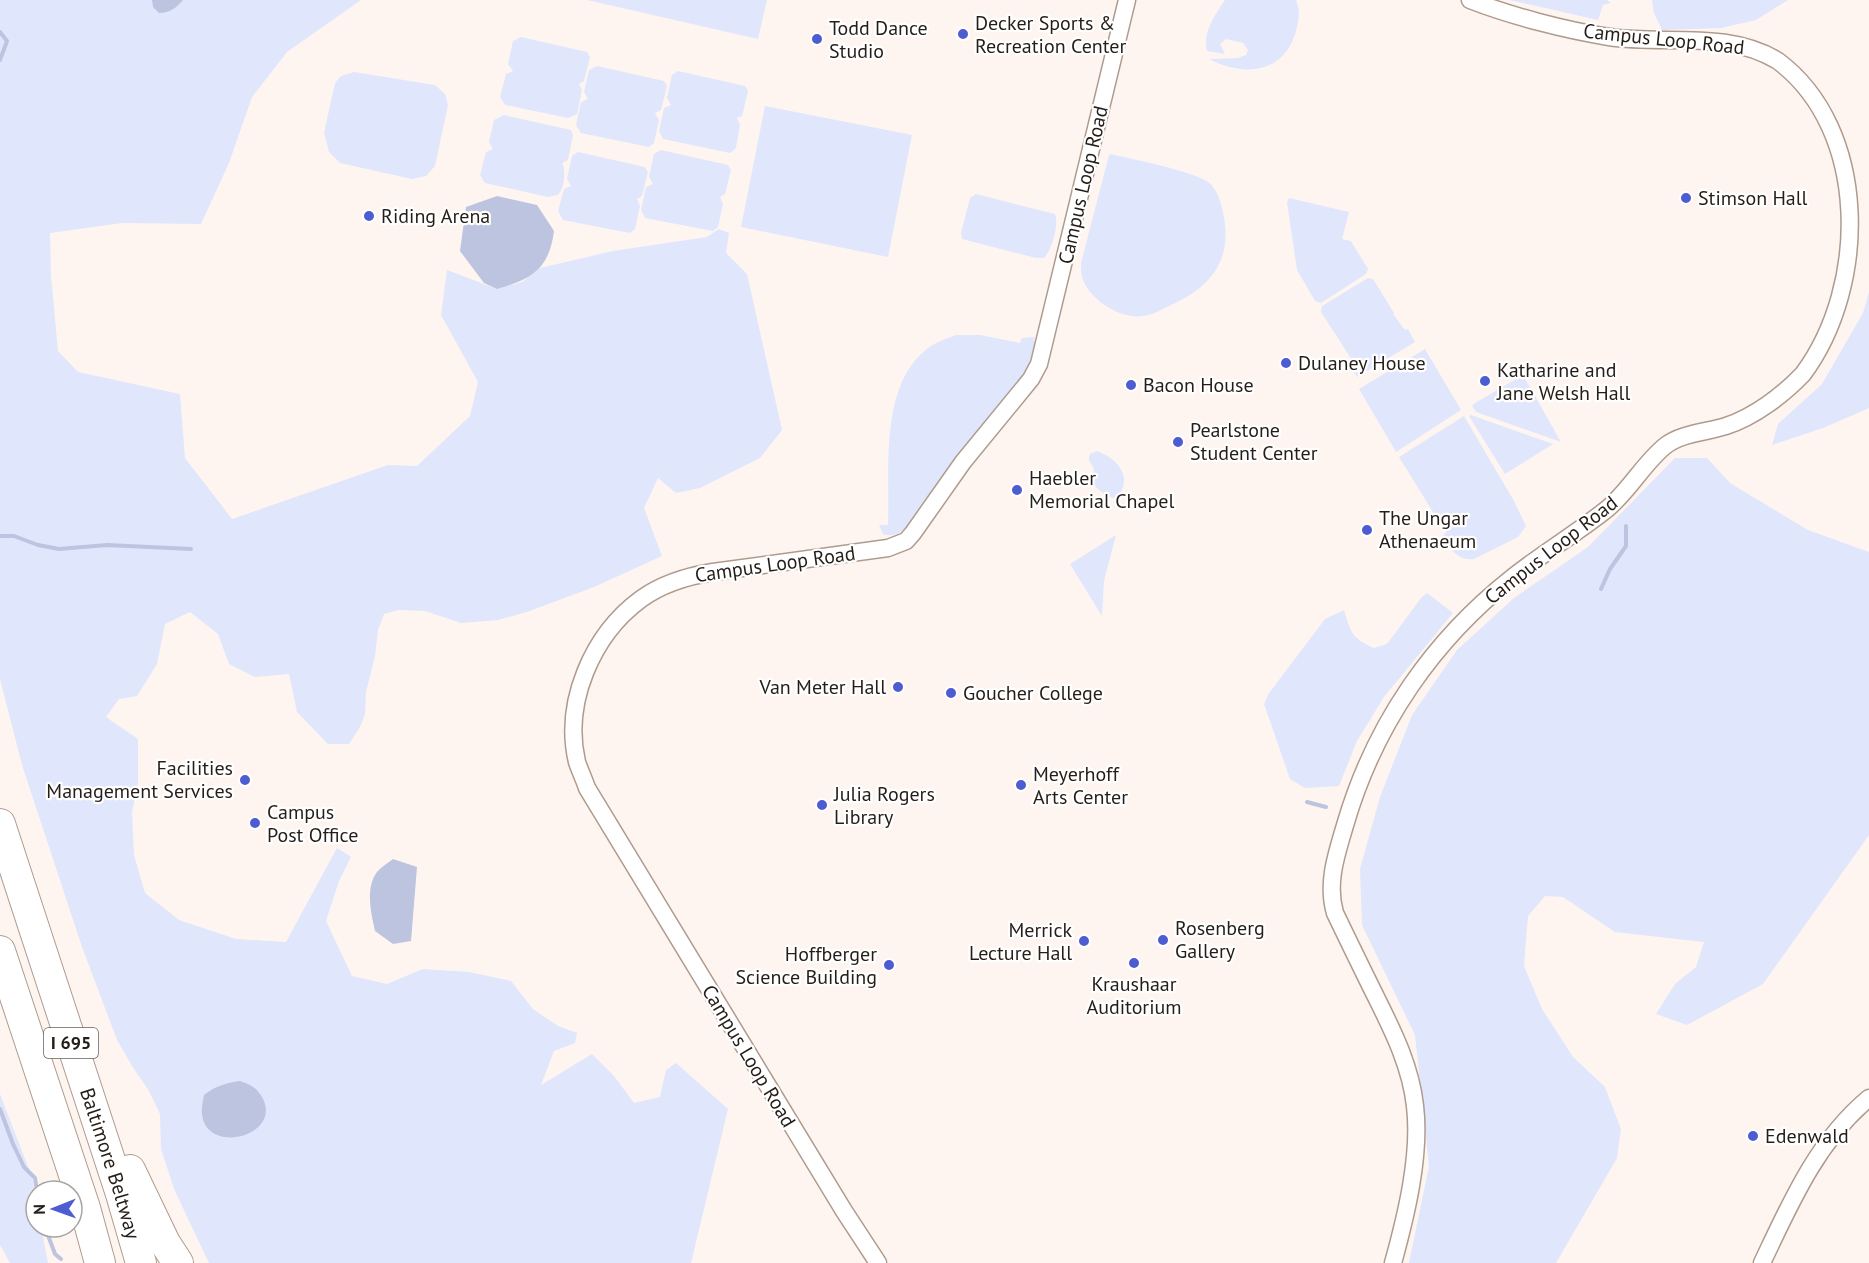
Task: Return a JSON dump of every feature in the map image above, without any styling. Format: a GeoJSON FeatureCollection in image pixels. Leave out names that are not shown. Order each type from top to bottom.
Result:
{"type":"FeatureCollection","features":[{"type":"Feature","properties":{"kind":"highway","name":"Baltimore Beltway"},"geometry":{"type":"LineString","coordinates":[[0,824],[121,1194],[141,1263]]}},
{"type":"Feature","properties":{"kind":"highway","name":"Baltimore Beltway"},"geometry":{"type":"LineString","coordinates":[[0,951],[85,1208],[100,1263]]}},
{"type":"Feature","properties":{"kind":"highway"},"geometry":{"type":"LineString","coordinates":[[0,970],[58,1179]]}},
{"type":"Feature","properties":{"kind":"highway"},"geometry":{"type":"LineString","coordinates":[[54,991],[140,1195],[178,1263]]}},
{"type":"Feature","properties":{"kind":"highway"},"geometry":{"type":"LineString","coordinates":[[76,1239],[82,1263]]}},
{"type":"Feature","properties":{"kind":"street","name":"Campus Loop Road"},"geometry":{"type":"LineString","coordinates":[[878,1263],[844,1211],[587,788],[578,762],[574,740],[574,717],[579,691],[588,665],[600,642],[618,620],[641,599],[666,585],[687,576],[888,548],[906,541],[913,533],[963,462],[1032,379],[1039,364],[1126,0]]}},
{"type":"Feature","properties":{"kind":"street","name":"Campus Loop Road"},"geometry":{"type":"LineString","coordinates":[[1393,1263],[1408,1195],[1416,1142],[1413,1090],[1398,1043],[1335,913],[1331,894],[1332,873],[1340,844],[1352,803],[1370,756],[1414,678],[1448,637],[1482,603],[1513,577],[1611,506],[1628,490],[1667,444],[1737,422],[1769,402],[1801,376],[1830,340],[1848,305],[1859,270],[1865,230],[1863,191],[1856,158],[1847,139],[1811,86],[1789,68],[1762,52],[1721,42],[1611,37],[1563,27],[1470,0]]}},
{"type":"Feature","properties":{"kind":"street"},"geometry":{"type":"LineString","coordinates":[[1762,1263],[1803,1179],[1834,1134],[1853,1111],[1867,1100]]}},
{"type":"Feature","properties":{"kind":"shaded area"},"geometry":{"type":"Polygon","coordinates":[[[0,0],[361,0],[287,52],[252,97],[229,163],[201,224],[122,223],[50,233],[51,276],[58,351],[78,372],[180,394],[185,458],[232,519],[388,465],[417,466],[470,416],[478,382],[441,315],[447,270],[497,289],[522,282],[540,268],[613,251],[707,237],[719,229],[729,233],[726,253],[747,274],[782,430],[760,458],[700,488],[676,493],[658,478],[644,508],[662,556],[594,587],[527,612],[498,620],[461,623],[425,611],[398,610],[384,614],[378,630],[375,656],[366,692],[365,714],[349,744],[328,744],[297,712],[289,674],[255,677],[229,664],[218,634],[190,612],[165,624],[157,664],[137,696],[119,699],[106,717],[138,739],[138,783],[132,812],[134,855],[145,893],[179,920],[236,939],[286,942],[337,848],[351,857],[339,881],[326,921],[352,976],[387,984],[423,969],[469,972],[511,981],[533,1009],[558,1026],[577,1033],[575,1043],[554,1051],[541,1085],[592,1054],[614,1076],[634,1103],[660,1097],[666,1070],[676,1063],[728,1109],[691,1263],[209,1263],[174,1189],[161,1149],[160,1114],[149,1091],[117,1040],[82,947],[22,765],[0,679],[0,0]]]}},
{"type":"Feature","properties":{"kind":"shaded area"},"geometry":{"type":"Polygon","coordinates":[[[152,0],[183,0],[172,10],[159,13],[153,7],[152,0]]]}},
{"type":"Feature","properties":{"kind":"shaded area"},"geometry":{"type":"Polygon","coordinates":[[[587,0],[767,0],[758,39],[587,0]]]}},
{"type":"Feature","properties":{"kind":"shaded area"},"geometry":{"type":"Polygon","coordinates":[[[1225,0],[1296,0],[1299,14],[1297,27],[1292,42],[1284,54],[1275,62],[1250,69],[1223,65],[1209,59],[1238,58],[1246,55],[1248,50],[1243,43],[1226,39],[1220,44],[1225,54],[1207,51],[1208,31],[1225,0]]]}},
{"type":"Feature","properties":{"kind":"shaded area"},"geometry":{"type":"Polygon","coordinates":[[[1509,0],[1607,0],[1611,3],[1603,5],[1598,20],[1509,0]]]}},
{"type":"Feature","properties":{"kind":"shaded area"},"geometry":{"type":"Polygon","coordinates":[[[1652,0],[1788,0],[1756,20],[1721,28],[1662,30],[1654,13],[1652,0]]]}},
{"type":"Feature","properties":{"kind":"shaded area"},"geometry":{"type":"Polygon","coordinates":[[[521,37],[587,52],[590,57],[584,81],[579,84],[582,90],[577,114],[568,118],[505,105],[500,97],[506,74],[513,71],[508,64],[513,41],[521,37]]]}},
{"type":"Feature","properties":{"kind":"shaded area"},"geometry":{"type":"Polygon","coordinates":[[[597,66],[664,81],[667,86],[661,110],[655,113],[659,120],[654,143],[649,147],[581,133],[576,125],[581,102],[588,99],[584,92],[589,70],[597,66]]]}},
{"type":"Feature","properties":{"kind":"shaded area"},"geometry":{"type":"Polygon","coordinates":[[[678,71],[745,86],[748,91],[742,116],[737,118],[740,125],[736,148],[730,153],[663,139],[659,131],[664,108],[671,105],[667,98],[672,75],[678,71]]]}},
{"type":"Feature","properties":{"kind":"shaded area"},"geometry":{"type":"Polygon","coordinates":[[[354,72],[435,85],[445,94],[448,105],[435,166],[426,176],[412,179],[340,163],[329,152],[324,133],[335,83],[341,76],[354,72]]]}},
{"type":"Feature","properties":{"kind":"shaded area"},"geometry":{"type":"Polygon","coordinates":[[[765,106],[912,135],[888,257],[741,227],[765,106]]]}},
{"type":"Feature","properties":{"kind":"shaded area"},"geometry":{"type":"Polygon","coordinates":[[[504,115],[571,130],[573,135],[568,160],[562,163],[564,175],[560,193],[548,197],[485,183],[480,175],[486,152],[493,149],[489,142],[494,120],[504,115]]]}},
{"type":"Feature","properties":{"kind":"shaded area"},"geometry":{"type":"Polygon","coordinates":[[[661,150],[728,165],[731,170],[725,194],[720,197],[723,204],[718,227],[713,231],[645,218],[641,210],[646,187],[653,184],[649,177],[654,154],[661,150]]]}},
{"type":"Feature","properties":{"kind":"shaded area"},"geometry":{"type":"Polygon","coordinates":[[[578,152],[645,167],[648,172],[642,196],[637,199],[640,206],[635,229],[630,233],[563,220],[558,211],[564,189],[571,186],[567,179],[572,156],[578,152]]]}},
{"type":"Feature","properties":{"kind":"shaded area"},"geometry":{"type":"Polygon","coordinates":[[[1111,154],[1175,169],[1200,178],[1214,189],[1222,208],[1226,234],[1220,261],[1214,272],[1206,283],[1183,299],[1146,315],[1125,315],[1106,306],[1091,293],[1082,277],[1081,263],[1111,154]]]}},
{"type":"Feature","properties":{"kind":"shaded area"},"geometry":{"type":"Polygon","coordinates":[[[976,194],[1055,214],[1054,237],[1044,258],[1036,258],[962,239],[961,233],[970,198],[976,194]]]}},
{"type":"Feature","properties":{"kind":"shaded area"},"geometry":{"type":"Polygon","coordinates":[[[497,196],[537,205],[554,231],[548,255],[537,270],[520,281],[497,289],[484,283],[460,251],[466,207],[497,196]]]}},
{"type":"Feature","properties":{"kind":"shaded area"},"geometry":{"type":"Polygon","coordinates":[[[1289,198],[1349,212],[1342,239],[1351,241],[1368,269],[1366,274],[1321,303],[1315,301],[1297,270],[1287,202],[1289,198]]]}},
{"type":"Feature","properties":{"kind":"shaded area"},"geometry":{"type":"Polygon","coordinates":[[[1368,278],[1373,279],[1393,314],[1405,330],[1408,329],[1415,342],[1357,377],[1349,365],[1352,360],[1321,312],[1322,306],[1368,278]]]}},
{"type":"Feature","properties":{"kind":"shaded area"},"geometry":{"type":"Polygon","coordinates":[[[1869,292],[1869,408],[1823,428],[1772,445],[1778,424],[1822,384],[1863,313],[1869,292]]]}},
{"type":"Feature","properties":{"kind":"shaded area"},"geometry":{"type":"Polygon","coordinates":[[[956,335],[980,335],[1020,343],[1022,338],[1034,337],[1035,345],[1027,371],[910,523],[895,535],[883,534],[879,525],[888,525],[890,430],[901,384],[912,365],[927,349],[956,335]]]}},
{"type":"Feature","properties":{"kind":"shaded area"},"geometry":{"type":"Polygon","coordinates":[[[1425,349],[1461,410],[1396,452],[1359,389],[1425,349]]]}},
{"type":"Feature","properties":{"kind":"shaded area"},"geometry":{"type":"Polygon","coordinates":[[[1523,375],[1561,442],[1476,412],[1472,406],[1523,375]]]}},
{"type":"Feature","properties":{"kind":"shaded area"},"geometry":{"type":"Polygon","coordinates":[[[1464,416],[1514,501],[1526,526],[1518,537],[1474,559],[1459,556],[1448,545],[1443,535],[1446,533],[1399,457],[1464,416]]]}},
{"type":"Feature","properties":{"kind":"shaded area"},"geometry":{"type":"Polygon","coordinates":[[[1469,416],[1553,444],[1505,474],[1469,416]]]}},
{"type":"Feature","properties":{"kind":"shaded area"},"geometry":{"type":"Polygon","coordinates":[[[1097,451],[1111,458],[1124,476],[1124,483],[1116,498],[1102,492],[1092,481],[1094,469],[1089,457],[1097,451]]]}},
{"type":"Feature","properties":{"kind":"shaded area"},"geometry":{"type":"Polygon","coordinates":[[[1675,458],[1707,458],[1730,483],[1808,530],[1869,552],[1869,835],[1763,984],[1687,1025],[1656,1014],[1675,984],[1696,967],[1704,942],[1615,932],[1563,897],[1545,896],[1528,916],[1524,966],[1542,1009],[1573,1057],[1605,1087],[1621,1129],[1617,1158],[1556,1263],[1409,1263],[1429,1166],[1415,1035],[1362,925],[1360,869],[1380,797],[1412,715],[1457,650],[1514,598],[1588,547],[1675,458]]]}},
{"type":"Feature","properties":{"kind":"shaded area"},"geometry":{"type":"Polygon","coordinates":[[[1116,535],[1104,581],[1102,616],[1070,564],[1116,535]]]}},
{"type":"Feature","properties":{"kind":"shaded area"},"geometry":{"type":"Polygon","coordinates":[[[1427,593],[1453,613],[1384,697],[1357,741],[1339,786],[1305,788],[1290,779],[1264,704],[1269,693],[1325,619],[1344,610],[1353,634],[1374,648],[1387,644],[1427,593]]]}},
{"type":"Feature","properties":{"kind":"shaded area"},"geometry":{"type":"Polygon","coordinates":[[[393,859],[417,867],[411,941],[393,944],[375,931],[370,893],[373,878],[393,859]]]}},
{"type":"Feature","properties":{"kind":"shaded area"},"geometry":{"type":"Polygon","coordinates":[[[240,1081],[253,1087],[262,1097],[266,1111],[262,1122],[254,1131],[242,1136],[216,1135],[207,1127],[202,1114],[204,1095],[221,1085],[240,1081]]]}},
{"type":"Feature","properties":{"kind":"shaded area"},"geometry":{"type":"Polygon","coordinates":[[[0,1094],[32,1179],[24,1179],[24,1239],[43,1239],[48,1263],[10,1263],[0,1245],[0,1094]]]}},
{"type":"Feature","properties":{"kind":"waterway"},"geometry":{"type":"LineString","coordinates":[[0,32],[7,41],[0,60]]}},
{"type":"Feature","properties":{"kind":"waterway"},"geometry":{"type":"LineString","coordinates":[[1601,589],[1610,569],[1626,546],[1626,526]]}},
{"type":"Feature","properties":{"kind":"waterway"},"geometry":{"type":"LineString","coordinates":[[0,536],[14,536],[38,545],[59,549],[107,545],[191,549]]}},
{"type":"Feature","properties":{"kind":"waterway"},"geometry":{"type":"LineString","coordinates":[[1307,802],[1326,807]]}},
{"type":"Feature","properties":{"kind":"waterway"},"geometry":{"type":"LineString","coordinates":[[0,1109],[24,1167],[35,1179]]}},
{"type":"Feature","properties":{"kind":"waterway"},"geometry":{"type":"LineString","coordinates":[[49,1239],[55,1254],[61,1259]]}},
{"type":"Feature","properties":{"kind":"place","name":"Decker Sports & Recreation Center"},"geometry":{"type":"Point","coordinates":[963,34]}},
{"type":"Feature","properties":{"kind":"place","name":"Todd Dance Studio"},"geometry":{"type":"Point","coordinates":[817,39]}},
{"type":"Feature","properties":{"kind":"place","name":"Stimson Hall"},"geometry":{"type":"Point","coordinates":[1686,198]}},
{"type":"Feature","properties":{"kind":"place","name":"Riding Arena"},"geometry":{"type":"Point","coordinates":[369,216]}},
{"type":"Feature","properties":{"kind":"place","name":"Dulaney House"},"geometry":{"type":"Point","coordinates":[1286,363]}},
{"type":"Feature","properties":{"kind":"place","name":"Katharine and Jane Welsh Hall"},"geometry":{"type":"Point","coordinates":[1485,381]}},
{"type":"Feature","properties":{"kind":"place","name":"Bacon House"},"geometry":{"type":"Point","coordinates":[1131,385]}},
{"type":"Feature","properties":{"kind":"place","name":"Pearlstone Student Center"},"geometry":{"type":"Point","coordinates":[1178,442]}},
{"type":"Feature","properties":{"kind":"place","name":"Haebler Memorial Chapel"},"geometry":{"type":"Point","coordinates":[1017,490]}},
{"type":"Feature","properties":{"kind":"place","name":"The Ungar Athenaeum"},"geometry":{"type":"Point","coordinates":[1367,530]}},
{"type":"Feature","properties":{"kind":"place","name":"Van Meter Hall"},"geometry":{"type":"Point","coordinates":[898,687]}},
{"type":"Feature","properties":{"kind":"place","name":"Goucher College"},"geometry":{"type":"Point","coordinates":[951,693]}},
{"type":"Feature","properties":{"kind":"place","name":"Facilities Management Services"},"geometry":{"type":"Point","coordinates":[245,780]}},
{"type":"Feature","properties":{"kind":"place","name":"Meyerhoff Arts Center"},"geometry":{"type":"Point","coordinates":[1021,785]}},
{"type":"Feature","properties":{"kind":"place","name":"Julia Rogers Library"},"geometry":{"type":"Point","coordinates":[822,805]}},
{"type":"Feature","properties":{"kind":"place","name":"Campus Post Office"},"geometry":{"type":"Point","coordinates":[255,823]}},
{"type":"Feature","properties":{"kind":"place","name":"Rosenberg Gallery"},"geometry":{"type":"Point","coordinates":[1163,940]}},
{"type":"Feature","properties":{"kind":"place","name":"Merrick Lecture Hall"},"geometry":{"type":"Point","coordinates":[1084,941]}},
{"type":"Feature","properties":{"kind":"place","name":"Kraushaar Auditorium"},"geometry":{"type":"Point","coordinates":[1134,963]}},
{"type":"Feature","properties":{"kind":"place","name":"Hoffberger Science Building"},"geometry":{"type":"Point","coordinates":[889,965]}},
{"type":"Feature","properties":{"kind":"place","name":"Edenwald"},"geometry":{"type":"Point","coordinates":[1753,1136]}}]}
